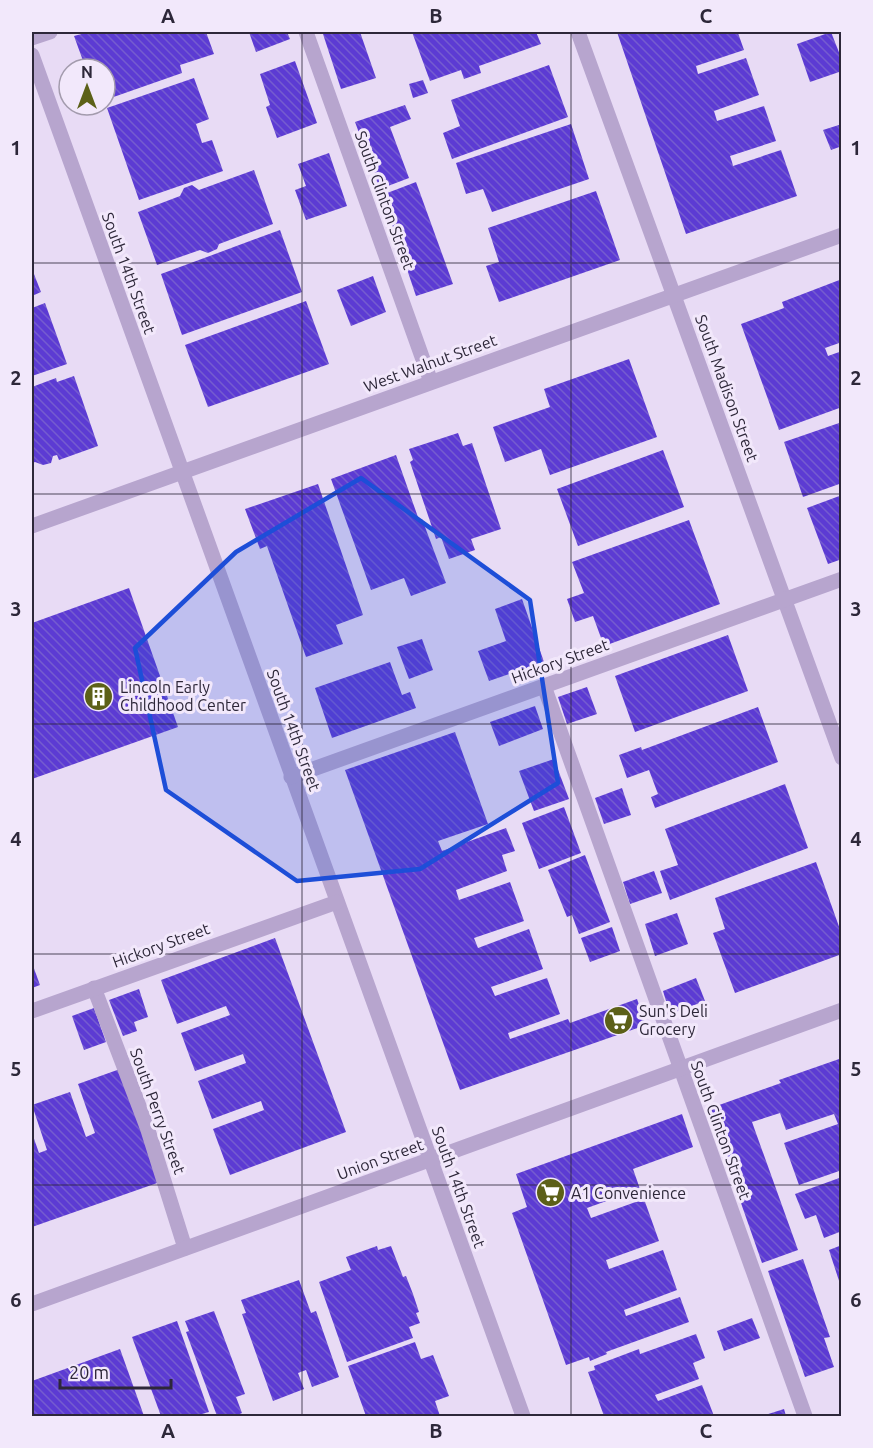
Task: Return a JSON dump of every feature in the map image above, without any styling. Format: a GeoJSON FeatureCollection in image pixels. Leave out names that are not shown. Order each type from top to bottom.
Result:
{"type":"FeatureCollection","features":[{"type":"Feature","properties":{"kind":"street"},"geometry":{"type":"LineString","coordinates":[[32,38],[50,32]]}},
{"type":"Feature","properties":{"kind":"street","name":"South Clinton Street"},"geometry":{"type":"LineString","coordinates":[[306,32],[431,382]]}},
{"type":"Feature","properties":{"kind":"street","name":"South Madison Street"},"geometry":{"type":"LineString","coordinates":[[578,32],[842,758]]}},
{"type":"Feature","properties":{"kind":"street","name":"South 14th Street"},"geometry":{"type":"LineString","coordinates":[[32,55],[523,1416]]}},
{"type":"Feature","properties":{"kind":"street","name":"West Walnut Street"},"geometry":{"type":"LineString","coordinates":[[32,526],[842,235]]}},
{"type":"Feature","properties":{"kind":"street","name":"Hickory Street"},"geometry":{"type":"LineString","coordinates":[[291,777],[842,579]]}},
{"type":"Feature","properties":{"kind":"street","name":"South Clinton Street"},"geometry":{"type":"LineString","coordinates":[[544,686],[805,1416]]}},
{"type":"Feature","properties":{"kind":"street","name":"Hickory Street"},"geometry":{"type":"LineString","coordinates":[[32,1011],[336,902]]}},
{"type":"Feature","properties":{"kind":"street","name":"South Perry Street"},"geometry":{"type":"LineString","coordinates":[[94,988],[147,1127],[185,1248]]}},
{"type":"Feature","properties":{"kind":"street","name":"Union Street"},"geometry":{"type":"LineString","coordinates":[[32,1304],[842,1010]]}},
{"type":"Feature","properties":{"kind":"highlighted area"},"geometry":{"type":"Polygon","coordinates":[[[361,478],[530,600],[558,783],[420,869],[297,881],[166,790],[135,648],[236,552],[361,478]]]}},
{"type":"Feature","properties":{"kind":"building"},"geometry":{"type":"Polygon","coordinates":[[[89,32],[206,32],[214,54],[180,65],[182,73],[117,96],[117,57],[82,57],[74,36],[89,32]]]}},
{"type":"Feature","properties":{"kind":"building"},"geometry":{"type":"Polygon","coordinates":[[[249,32],[287,32],[290,39],[256,52],[249,32]]]}},
{"type":"Feature","properties":{"kind":"building"},"geometry":{"type":"Polygon","coordinates":[[[360,32],[376,78],[341,89],[323,34],[360,32]]]}},
{"type":"Feature","properties":{"kind":"building"},"geometry":{"type":"Polygon","coordinates":[[[412,32],[536,32],[541,44],[479,66],[481,73],[464,79],[461,70],[430,81],[412,32]]]}},
{"type":"Feature","properties":{"kind":"building"},"geometry":{"type":"Polygon","coordinates":[[[617,32],[742,32],[738,33],[744,50],[696,66],[698,74],[746,58],[759,95],[714,111],[717,121],[764,106],[776,141],[730,156],[733,166],[781,150],[797,196],[686,234],[617,32]]]}},
{"type":"Feature","properties":{"kind":"building"},"geometry":{"type":"Polygon","coordinates":[[[831,32],[842,60],[842,71],[810,82],[797,44],[831,32]]]}},
{"type":"Feature","properties":{"kind":"building"},"geometry":{"type":"Polygon","coordinates":[[[295,61],[317,123],[277,138],[266,107],[270,105],[260,74],[295,61]]]}},
{"type":"Feature","properties":{"kind":"building"},"geometry":{"type":"Polygon","coordinates":[[[549,65],[568,117],[452,159],[443,133],[460,126],[451,100],[549,65]]]}},
{"type":"Feature","properties":{"kind":"building"},"geometry":{"type":"Polygon","coordinates":[[[194,78],[209,119],[196,124],[202,143],[212,140],[223,171],[139,200],[110,117],[117,117],[117,105],[194,78]]]}},
{"type":"Feature","properties":{"kind":"building"},"geometry":{"type":"Polygon","coordinates":[[[423,80],[428,93],[413,98],[409,84],[423,80]]]}},
{"type":"Feature","properties":{"kind":"building"},"geometry":{"type":"Polygon","coordinates":[[[405,105],[411,119],[390,127],[409,178],[380,189],[355,122],[405,105]]]}},
{"type":"Feature","properties":{"kind":"building"},"geometry":{"type":"Polygon","coordinates":[[[571,124],[589,179],[492,212],[483,189],[466,194],[456,163],[571,124]]]}},
{"type":"Feature","properties":{"kind":"building"},"geometry":{"type":"Polygon","coordinates":[[[842,124],[842,146],[831,150],[823,130],[842,124]]]}},
{"type":"Feature","properties":{"kind":"building"},"geometry":{"type":"Polygon","coordinates":[[[329,153],[347,206],[306,220],[295,190],[306,186],[298,164],[329,153]]]}},
{"type":"Feature","properties":{"kind":"building"},"geometry":{"type":"Polygon","coordinates":[[[254,170],[273,224],[219,244],[217,249],[208,253],[200,250],[157,265],[138,212],[180,196],[184,188],[192,185],[199,190],[254,170]]]}},
{"type":"Feature","properties":{"kind":"building"},"geometry":{"type":"Polygon","coordinates":[[[416,182],[453,284],[416,296],[382,195],[416,182]]]}},
{"type":"Feature","properties":{"kind":"building"},"geometry":{"type":"Polygon","coordinates":[[[596,191],[620,260],[499,302],[486,266],[499,262],[488,228],[596,191]]]}},
{"type":"Feature","properties":{"kind":"building"},"geometry":{"type":"Polygon","coordinates":[[[280,230],[302,292],[182,335],[161,274],[280,230]]]}},
{"type":"Feature","properties":{"kind":"building"},"geometry":{"type":"Polygon","coordinates":[[[32,269],[41,292],[32,296],[32,269]]]}},
{"type":"Feature","properties":{"kind":"building"},"geometry":{"type":"Polygon","coordinates":[[[373,276],[386,312],[351,326],[337,290],[373,276]]]}},
{"type":"Feature","properties":{"kind":"building"},"geometry":{"type":"Polygon","coordinates":[[[842,279],[842,342],[825,348],[828,356],[842,351],[842,407],[779,430],[741,324],[784,308],[782,302],[842,279]]]}},
{"type":"Feature","properties":{"kind":"building"},"geometry":{"type":"Polygon","coordinates":[[[306,301],[329,364],[208,407],[185,345],[306,301]]]}},
{"type":"Feature","properties":{"kind":"building"},"geometry":{"type":"Polygon","coordinates":[[[45,303],[67,364],[32,376],[32,308],[45,303]]]}},
{"type":"Feature","properties":{"kind":"building"},"geometry":{"type":"Polygon","coordinates":[[[629,359],[657,437],[550,475],[541,449],[505,462],[493,427],[550,407],[544,389],[629,359]]]}},
{"type":"Feature","properties":{"kind":"building"},"geometry":{"type":"Polygon","coordinates":[[[74,376],[98,446],[59,460],[57,455],[53,456],[51,463],[43,465],[32,463],[32,387],[56,378],[57,382],[74,376]]]}},
{"type":"Feature","properties":{"kind":"building"},"geometry":{"type":"Polygon","coordinates":[[[842,422],[842,483],[803,497],[784,442],[842,422]]]}},
{"type":"Feature","properties":{"kind":"building"},"geometry":{"type":"Polygon","coordinates":[[[458,433],[463,446],[472,443],[501,529],[471,539],[475,550],[449,559],[441,537],[436,539],[410,462],[413,460],[409,449],[458,433]]]}},
{"type":"Feature","properties":{"kind":"building"},"geometry":{"type":"Polygon","coordinates":[[[663,450],[684,507],[578,546],[557,489],[663,450]]]}},
{"type":"Feature","properties":{"kind":"building"},"geometry":{"type":"Polygon","coordinates":[[[396,455],[419,520],[422,519],[446,583],[411,596],[404,578],[371,590],[331,479],[396,455]]]}},
{"type":"Feature","properties":{"kind":"building"},"geometry":{"type":"Polygon","coordinates":[[[318,484],[363,615],[336,625],[343,644],[306,657],[267,546],[260,549],[245,509],[318,484]]]}},
{"type":"Feature","properties":{"kind":"building"},"geometry":{"type":"Polygon","coordinates":[[[842,495],[842,559],[828,564],[807,508],[842,495]]]}},
{"type":"Feature","properties":{"kind":"building"},"geometry":{"type":"Polygon","coordinates":[[[689,520],[720,604],[604,646],[593,616],[575,622],[567,599],[584,593],[572,562],[689,520]]]}},
{"type":"Feature","properties":{"kind":"building","name":"Lincoln Early Childhood Center"},"geometry":{"type":"Polygon","coordinates":[[[129,588],[178,727],[32,779],[32,623],[129,588]]]}},
{"type":"Feature","properties":{"kind":"building"},"geometry":{"type":"Polygon","coordinates":[[[522,599],[544,662],[489,681],[478,651],[506,641],[495,609],[522,599]]]}},
{"type":"Feature","properties":{"kind":"building"},"geometry":{"type":"Polygon","coordinates":[[[728,635],[748,691],[635,732],[615,676],[728,635]]]}},
{"type":"Feature","properties":{"kind":"building"},"geometry":{"type":"Polygon","coordinates":[[[422,639],[433,670],[409,679],[397,647],[422,639]]]}},
{"type":"Feature","properties":{"kind":"building"},"geometry":{"type":"Polygon","coordinates":[[[390,662],[402,695],[410,692],[416,708],[332,738],[315,688],[390,662]]]}},
{"type":"Feature","properties":{"kind":"building"},"geometry":{"type":"Polygon","coordinates":[[[587,687],[597,714],[567,724],[558,697],[587,687]]]}},
{"type":"Feature","properties":{"kind":"building"},"geometry":{"type":"Polygon","coordinates":[[[535,706],[543,729],[499,746],[490,722],[535,706]]]}},
{"type":"Feature","properties":{"kind":"building"},"geometry":{"type":"Polygon","coordinates":[[[758,707],[778,762],[655,808],[651,797],[658,794],[649,770],[627,778],[619,755],[641,747],[642,750],[758,707]]]}},
{"type":"Feature","properties":{"kind":"building"},"geometry":{"type":"Polygon","coordinates":[[[455,732],[488,824],[438,841],[442,851],[506,828],[515,851],[502,855],[507,871],[456,890],[459,900],[510,882],[524,921],[474,938],[478,948],[529,929],[543,969],[491,987],[495,996],[547,978],[560,1014],[508,1033],[510,1039],[568,1019],[570,1023],[637,999],[646,1025],[460,1090],[345,770],[455,732]]]}},
{"type":"Feature","properties":{"kind":"building"},"geometry":{"type":"Polygon","coordinates":[[[554,759],[569,799],[534,811],[519,771],[554,759]]]}},
{"type":"Feature","properties":{"kind":"building"},"geometry":{"type":"Polygon","coordinates":[[[785,784],[808,848],[670,900],[660,871],[678,865],[665,829],[785,784]]]}},
{"type":"Feature","properties":{"kind":"building"},"geometry":{"type":"Polygon","coordinates":[[[622,788],[631,815],[604,824],[595,798],[622,788]]]}},
{"type":"Feature","properties":{"kind":"building"},"geometry":{"type":"Polygon","coordinates":[[[564,807],[581,853],[539,869],[522,823],[564,807]]]}},
{"type":"Feature","properties":{"kind":"building"},"geometry":{"type":"Polygon","coordinates":[[[585,855],[610,922],[579,934],[572,915],[567,917],[548,870],[585,855]]]}},
{"type":"Feature","properties":{"kind":"building"},"geometry":{"type":"Polygon","coordinates":[[[816,862],[842,935],[842,954],[735,993],[713,933],[725,929],[715,898],[816,862]]]}},
{"type":"Feature","properties":{"kind":"building"},"geometry":{"type":"Polygon","coordinates":[[[654,871],[662,893],[630,904],[623,882],[654,871]]]}},
{"type":"Feature","properties":{"kind":"building"},"geometry":{"type":"Polygon","coordinates":[[[677,913],[688,944],[655,956],[645,924],[677,913]]]}},
{"type":"Feature","properties":{"kind":"building"},"geometry":{"type":"Polygon","coordinates":[[[612,927],[620,951],[590,962],[581,938],[612,927]]]}},
{"type":"Feature","properties":{"kind":"building"},"geometry":{"type":"Polygon","coordinates":[[[275,938],[346,1132],[230,1175],[213,1129],[264,1110],[261,1101],[212,1119],[198,1081],[246,1063],[243,1054],[195,1071],[181,1033],[230,1015],[226,1006],[177,1024],[161,980],[275,938]]]}},
{"type":"Feature","properties":{"kind":"building"},"geometry":{"type":"Polygon","coordinates":[[[32,963],[40,985],[32,988],[32,963]]]}},
{"type":"Feature","properties":{"kind":"building"},"geometry":{"type":"Polygon","coordinates":[[[696,978],[705,1001],[670,1014],[663,991],[696,978]]]}},
{"type":"Feature","properties":{"kind":"building"},"geometry":{"type":"Polygon","coordinates":[[[139,989],[148,1017],[134,1022],[137,1031],[123,1036],[109,1000],[139,989]]]}},
{"type":"Feature","properties":{"kind":"building"},"geometry":{"type":"Polygon","coordinates":[[[94,1008],[106,1042],[84,1050],[72,1016],[94,1008]]]}},
{"type":"Feature","properties":{"kind":"building"},"geometry":{"type":"Polygon","coordinates":[[[842,1058],[842,1170],[799,1185],[784,1143],[838,1124],[834,1114],[786,1130],[780,1113],[752,1122],[798,1250],[762,1263],[708,1109],[781,1083],[779,1080],[842,1058]]]}},
{"type":"Feature","properties":{"kind":"building"},"geometry":{"type":"Polygon","coordinates":[[[120,1069],[160,1182],[32,1227],[32,1133],[39,1153],[47,1150],[32,1105],[70,1092],[86,1137],[95,1133],[78,1084],[120,1069]]]}},
{"type":"Feature","properties":{"kind":"building"},"geometry":{"type":"Polygon","coordinates":[[[682,1114],[693,1147],[633,1169],[640,1189],[587,1208],[591,1218],[644,1199],[659,1241],[606,1260],[609,1269],[663,1250],[677,1290],[624,1310],[626,1316],[680,1297],[689,1322],[606,1352],[607,1354],[590,1361],[589,1357],[566,1365],[512,1213],[527,1207],[516,1174],[682,1114]]]}},
{"type":"Feature","properties":{"kind":"building"},"geometry":{"type":"Polygon","coordinates":[[[842,1177],[842,1231],[824,1238],[816,1215],[805,1219],[795,1194],[842,1177]]]}},
{"type":"Feature","properties":{"kind":"building"},"geometry":{"type":"Polygon","coordinates":[[[842,1245],[842,1287],[841,1287],[829,1250],[842,1245]]]}},
{"type":"Feature","properties":{"kind":"building"},"geometry":{"type":"Polygon","coordinates":[[[377,1246],[378,1250],[391,1246],[403,1277],[406,1276],[413,1294],[420,1323],[409,1327],[413,1338],[347,1362],[319,1282],[351,1270],[346,1257],[377,1246]]]}},
{"type":"Feature","properties":{"kind":"building"},"geometry":{"type":"Polygon","coordinates":[[[803,1259],[830,1337],[824,1338],[834,1367],[805,1377],[768,1271],[803,1259]]]}},
{"type":"Feature","properties":{"kind":"building"},"geometry":{"type":"Polygon","coordinates":[[[299,1280],[311,1313],[316,1311],[339,1377],[312,1387],[306,1370],[298,1373],[304,1389],[273,1401],[242,1314],[246,1313],[241,1300],[299,1280]]]}},
{"type":"Feature","properties":{"kind":"building"},"geometry":{"type":"Polygon","coordinates":[[[214,1311],[245,1394],[236,1397],[242,1413],[235,1416],[217,1416],[186,1332],[189,1331],[185,1321],[214,1311]]]}},
{"type":"Feature","properties":{"kind":"building"},"geometry":{"type":"Polygon","coordinates":[[[752,1318],[760,1338],[724,1351],[717,1331],[752,1318]]]}},
{"type":"Feature","properties":{"kind":"building"},"geometry":{"type":"Polygon","coordinates":[[[177,1321],[209,1412],[195,1416],[161,1416],[132,1337],[177,1321]]]}},
{"type":"Feature","properties":{"kind":"building"},"geometry":{"type":"Polygon","coordinates":[[[696,1334],[705,1358],[693,1363],[699,1379],[655,1395],[658,1401],[702,1385],[714,1416],[604,1416],[588,1372],[595,1370],[594,1366],[639,1349],[640,1354],[696,1334]]]}},
{"type":"Feature","properties":{"kind":"building"},"geometry":{"type":"Polygon","coordinates":[[[415,1342],[421,1359],[433,1355],[449,1396],[435,1401],[440,1416],[366,1416],[348,1366],[415,1342]]]}},
{"type":"Feature","properties":{"kind":"building"},"geometry":{"type":"Polygon","coordinates":[[[120,1349],[144,1416],[32,1416],[32,1381],[120,1349]]]}},
{"type":"Feature","properties":{"kind":"building"},"geometry":{"type":"Polygon","coordinates":[[[784,1409],[786,1416],[762,1416],[784,1409]]]}},
{"type":"Feature","properties":{"kind":"place","name":"Lincoln Early Childhood Center"},"geometry":{"type":"Point","coordinates":[99,696]}},
{"type":"Feature","properties":{"kind":"place","name":"Sun's Deli Grocery"},"geometry":{"type":"Point","coordinates":[618,1020]}},
{"type":"Feature","properties":{"kind":"place","name":"A1 Convenience"},"geometry":{"type":"Point","coordinates":[550,1193]}}]}
